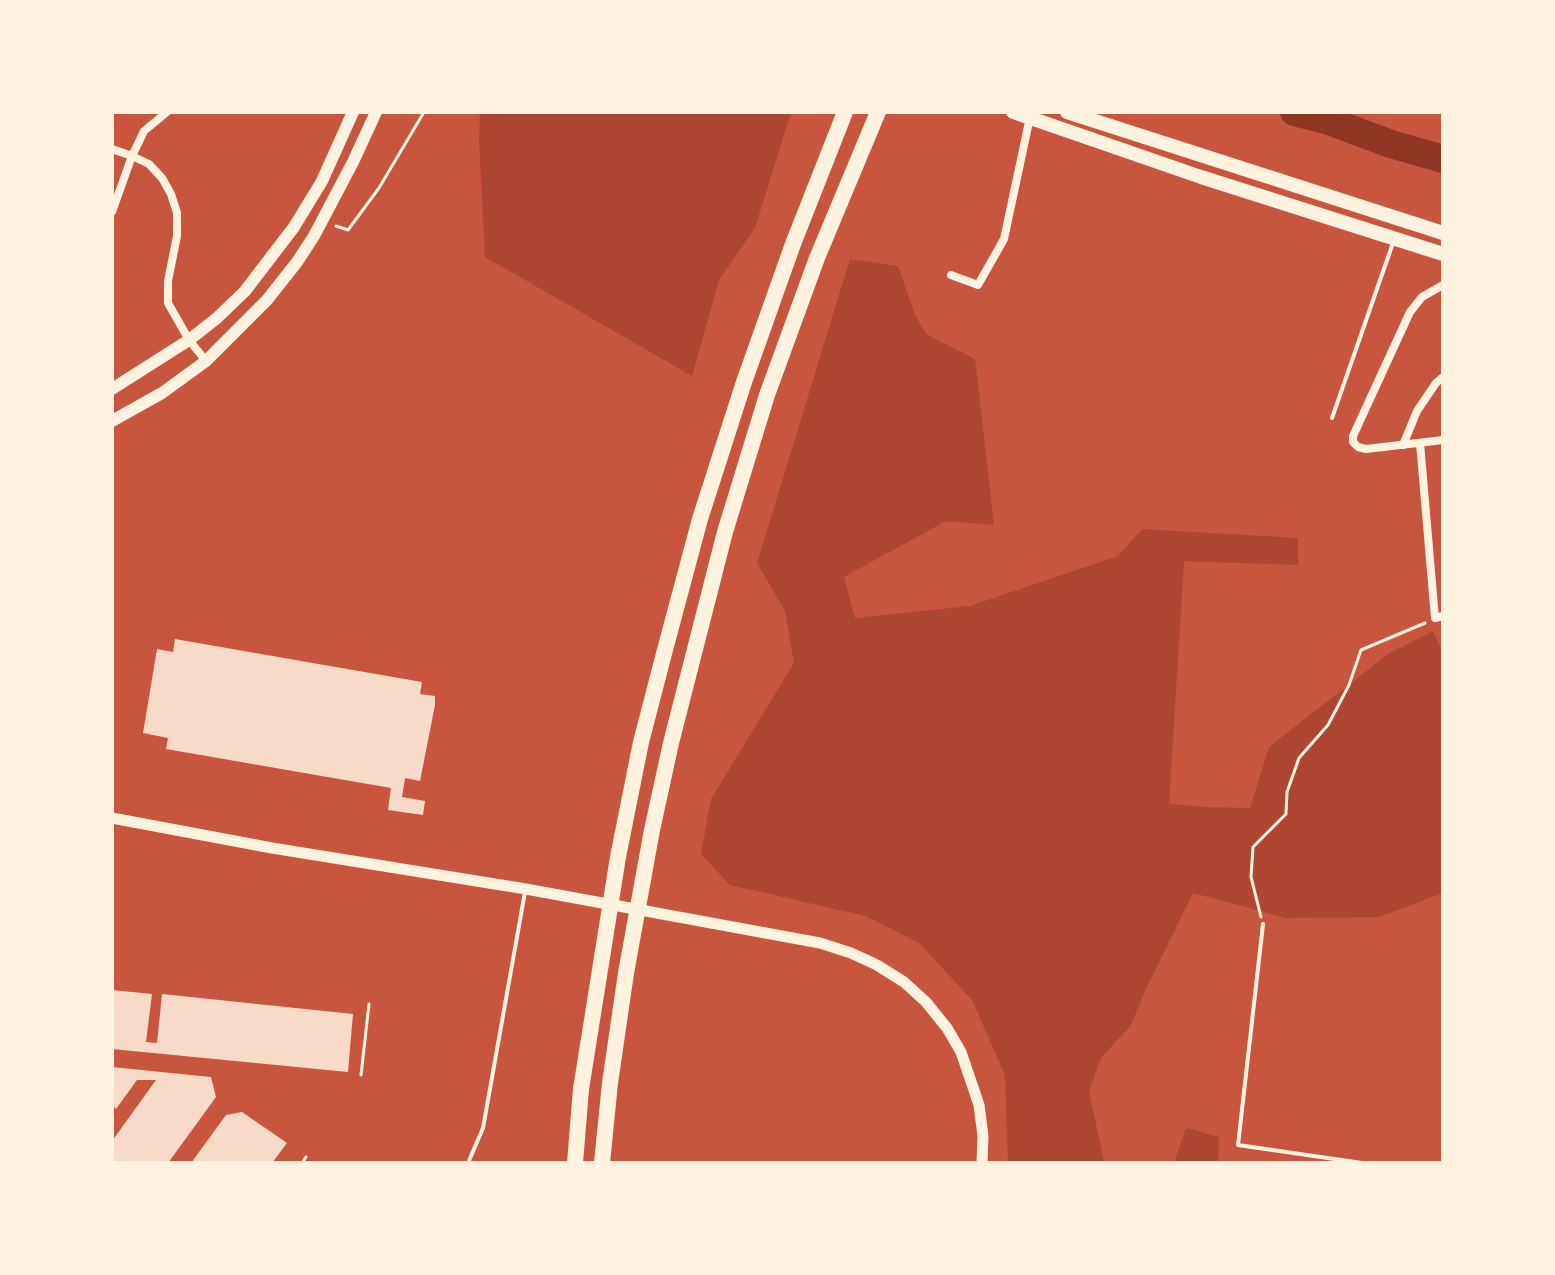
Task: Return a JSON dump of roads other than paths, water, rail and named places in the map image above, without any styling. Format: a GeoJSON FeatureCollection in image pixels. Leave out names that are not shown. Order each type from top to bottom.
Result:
{"type":"FeatureCollection","features":[{"type":"Feature","properties":{"kind":"highway"},"geometry":{"type":"LineString","coordinates":[[575,1163],[581,1089],[618,857],[641,742],[700,519],[744,382],[793,244],[845,112]]}},
{"type":"Feature","properties":{"kind":"highway"},"geometry":{"type":"LineString","coordinates":[[602,1163],[610,1083],[652,830],[725,532],[767,395],[817,258],[878,112]]}},
{"type":"Feature","properties":{"kind":"highway"},"geometry":{"type":"LineString","coordinates":[[1013,112],[1201,177],[1443,254]]}},
{"type":"Feature","properties":{"kind":"highway"},"geometry":{"type":"LineString","coordinates":[[1067,112],[1443,233]]}},
{"type":"Feature","properties":{"kind":"main road"},"geometry":{"type":"LineString","coordinates":[[112,389],[189,340],[245,291],[286,238],[322,181],[353,112]]}},
{"type":"Feature","properties":{"kind":"main road"},"geometry":{"type":"LineString","coordinates":[[112,421],[162,393],[206,361],[267,300],[297,262],[330,208],[376,112]]}},
{"type":"Feature","properties":{"kind":"street"},"geometry":{"type":"LineString","coordinates":[[112,212],[144,131],[167,112]]}},
{"type":"Feature","properties":{"kind":"street"},"geometry":{"type":"LineString","coordinates":[[951,275],[978,285],[1004,239],[1030,117]]}},
{"type":"Feature","properties":{"kind":"street"},"geometry":{"type":"LineString","coordinates":[[112,149],[149,164],[171,194],[177,213],[177,236],[168,281],[168,303],[189,340],[206,361]]}},
{"type":"Feature","properties":{"kind":"street"},"geometry":{"type":"LineString","coordinates":[[1443,285],[1422,297],[1410,312],[1353,436],[1353,442],[1366,449],[1443,440]]}},
{"type":"Feature","properties":{"kind":"street"},"geometry":{"type":"LineString","coordinates":[[1403,445],[1417,411],[1443,377]]}},
{"type":"Feature","properties":{"kind":"street"},"geometry":{"type":"LineString","coordinates":[[1420,443],[1439,617]]}},
{"type":"Feature","properties":{"kind":"street"},"geometry":{"type":"LineString","coordinates":[[112,818],[272,848],[526,889],[820,943],[851,953],[904,982],[926,1002],[947,1028],[961,1052],[979,1105],[982,1163]]}},
{"type":"Feature","properties":{"kind":"lane"},"geometry":{"type":"LineString","coordinates":[[1332,418],[1395,238]]}},
{"type":"Feature","properties":{"kind":"lane"},"geometry":{"type":"LineString","coordinates":[[468,1163],[483,1128],[526,889]]}},
{"type":"Feature","properties":{"kind":"lane"},"geometry":{"type":"LineString","coordinates":[[1263,924],[1238,1145],[1362,1163]]}},
{"type":"Feature","properties":{"kind":"waterway"},"geometry":{"type":"LineString","coordinates":[[1294,112],[1443,159]]}}]}
